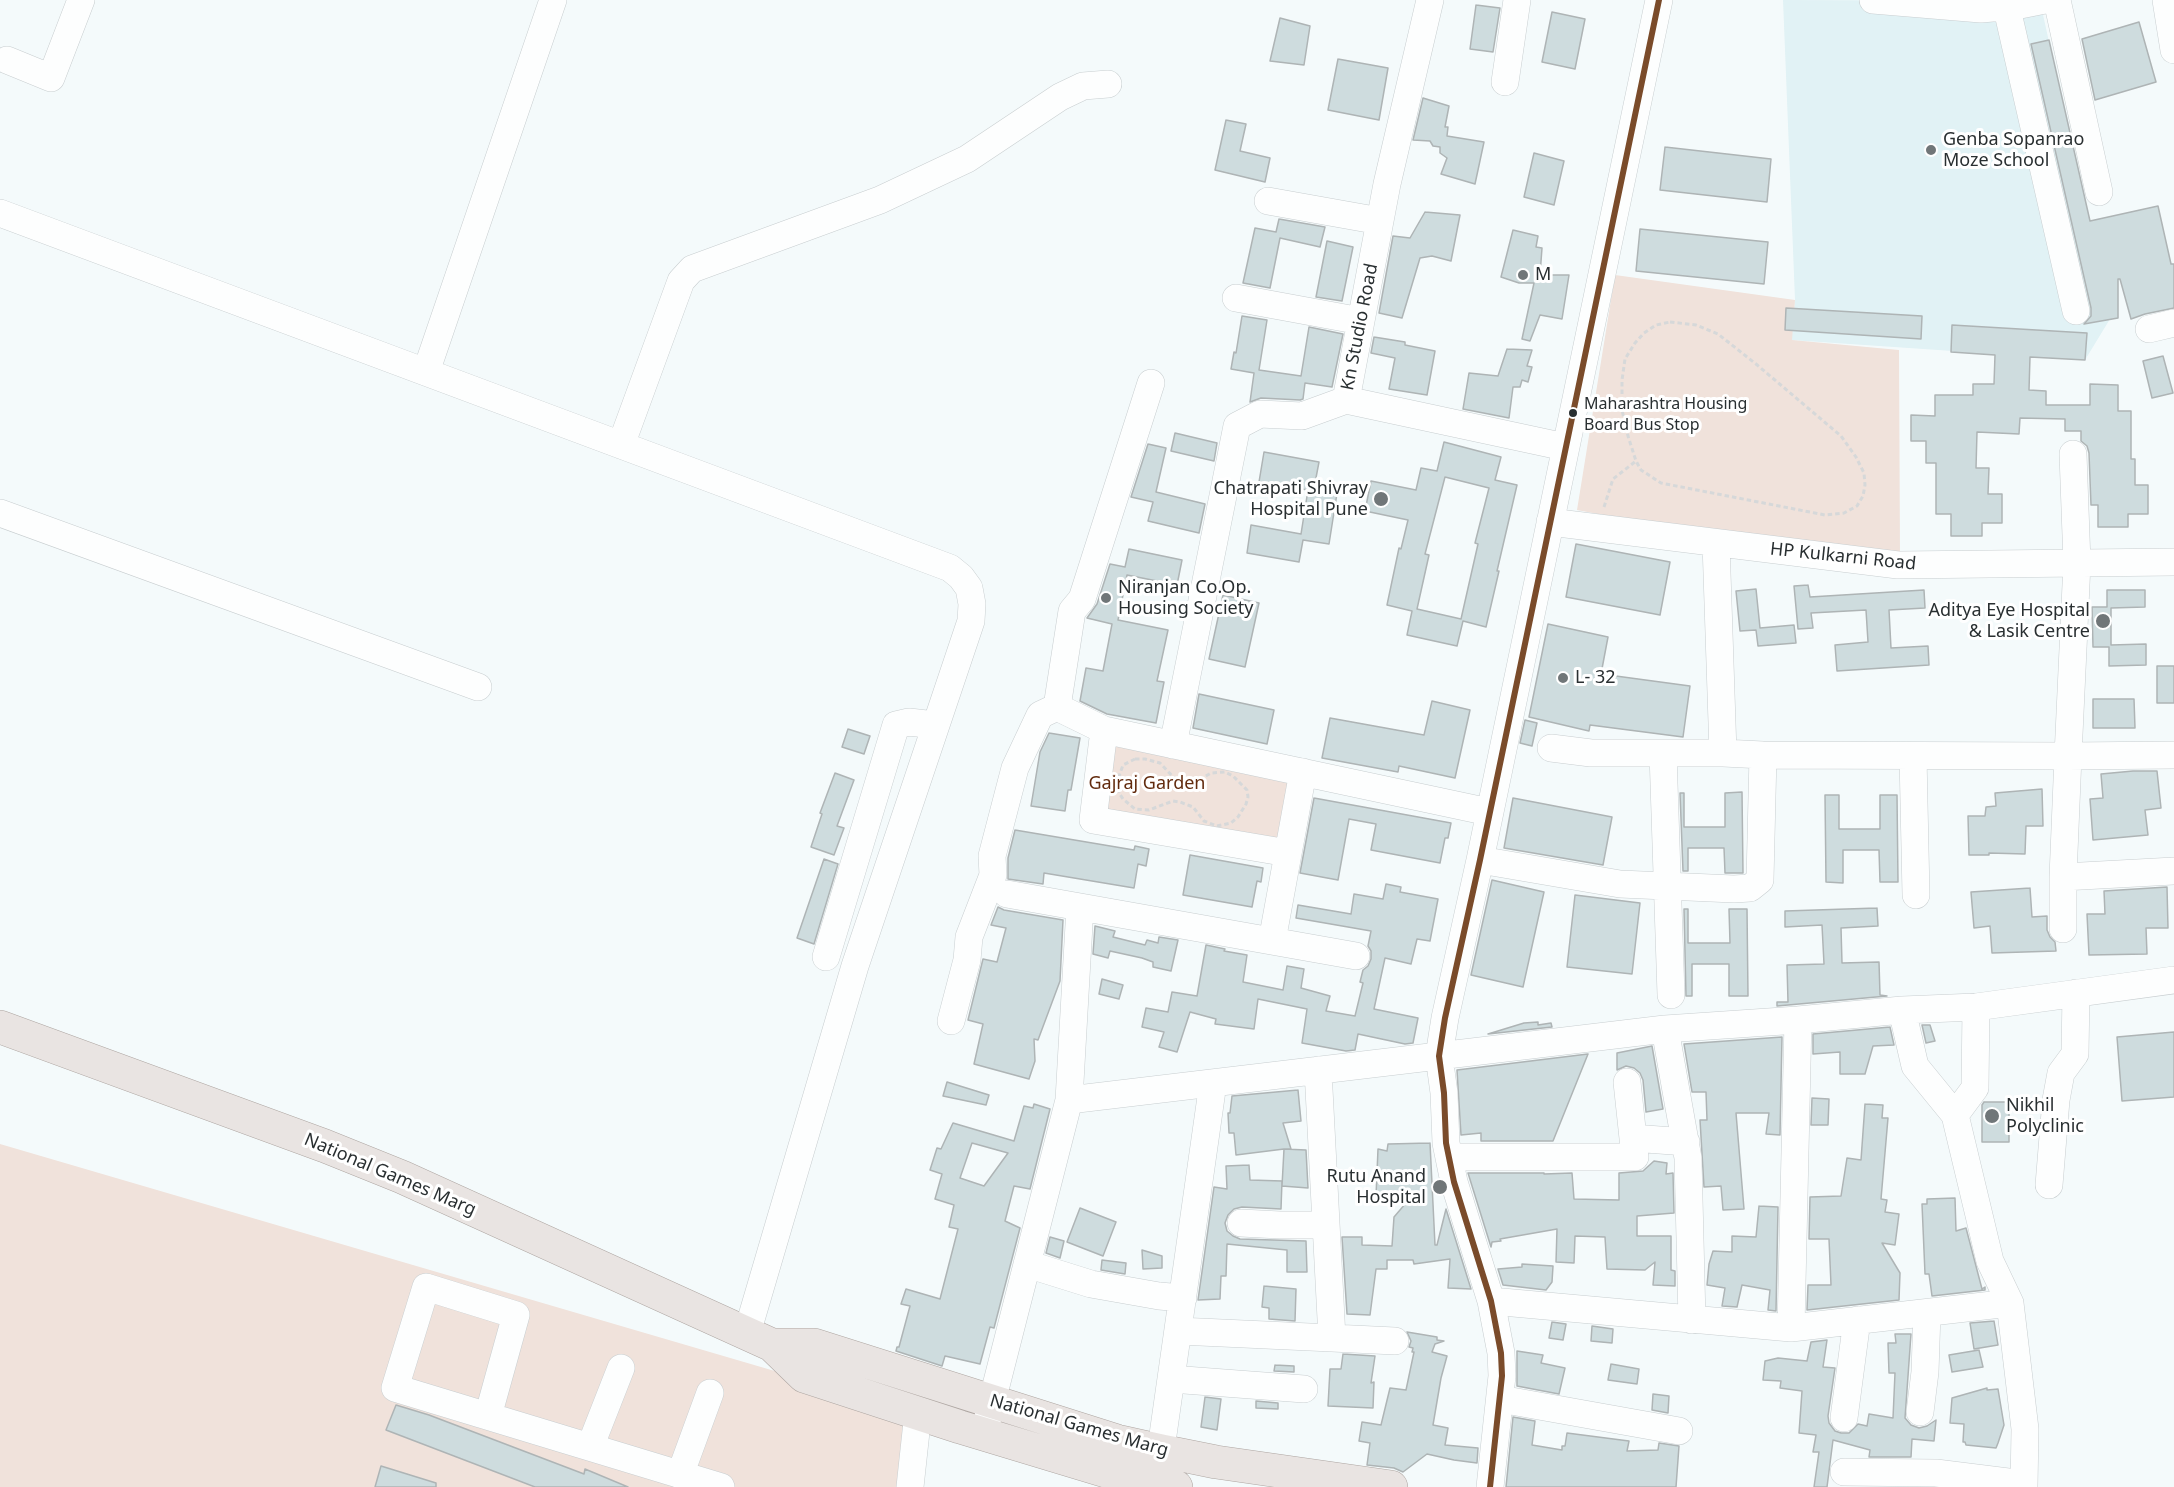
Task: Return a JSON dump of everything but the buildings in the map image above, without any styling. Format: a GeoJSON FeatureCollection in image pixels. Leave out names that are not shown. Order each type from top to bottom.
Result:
{"type":"FeatureCollection","features":[{"type":"Feature","properties":{"kind":"main road","name":"National Games Marg"},"geometry":{"type":"LineString","coordinates":[[0,1027],[325,1146],[391,1173],[760,1339],[804,1376],[1109,1472],[1166,1485]]}},
{"type":"Feature","properties":{"kind":"main road","name":"National Games Marg"},"geometry":{"type":"LineString","coordinates":[[760,1339],[814,1345],[1117,1441],[1216,1462],[1391,1487]]}},
{"type":"Feature","properties":{"kind":"street"},"geometry":{"type":"LineString","coordinates":[[2,62],[51,78],[81,0]]}},
{"type":"Feature","properties":{"kind":"street"},"geometry":{"type":"LineString","coordinates":[[426,372],[553,0]]}},
{"type":"Feature","properties":{"kind":"street","name":"Kn Studio Road"},"geometry":{"type":"LineString","coordinates":[[1173,745],[1237,426],[1260,414],[1302,416],[1346,400],[1387,184],[1430,0]]}},
{"type":"Feature","properties":{"kind":"street"},"geometry":{"type":"LineString","coordinates":[[1504,82],[1517,0]]}},
{"type":"Feature","properties":{"kind":"street"},"geometry":{"type":"LineString","coordinates":[[1490,1487],[1502,1376],[1501,1353],[1491,1301],[1454,1182],[1449,1157],[1438,1056],[1659,0]]}},
{"type":"Feature","properties":{"kind":"street"},"geometry":{"type":"LineString","coordinates":[[1873,0],[1981,9],[2005,3],[2045,0]]}},
{"type":"Feature","properties":{"kind":"street"},"geometry":{"type":"LineString","coordinates":[[2057,0],[2099,192]]}},
{"type":"Feature","properties":{"kind":"street"},"geometry":{"type":"LineString","coordinates":[[2166,0],[2174,50]]}},
{"type":"Feature","properties":{"kind":"street"},"geometry":{"type":"LineString","coordinates":[[2005,3],[2076,311]]}},
{"type":"Feature","properties":{"kind":"street"},"geometry":{"type":"LineString","coordinates":[[621,445],[681,280],[692,269],[880,200],[967,159],[1068,93],[1083,86],[1108,84]]}},
{"type":"Feature","properties":{"kind":"street"},"geometry":{"type":"LineString","coordinates":[[1268,201],[1380,221]]}},
{"type":"Feature","properties":{"kind":"street"},"geometry":{"type":"LineString","coordinates":[[0,213],[950,568],[969,588],[972,604],[971,621],[855,966],[760,1339]]}},
{"type":"Feature","properties":{"kind":"street"},"geometry":{"type":"LineString","coordinates":[[1236,298],[1361,321]]}},
{"type":"Feature","properties":{"kind":"street"},"geometry":{"type":"LineString","coordinates":[[1057,707],[1072,610],[1082,599],[1150,383]]}},
{"type":"Feature","properties":{"kind":"street"},"geometry":{"type":"LineString","coordinates":[[1346,400],[1565,447]]}},
{"type":"Feature","properties":{"kind":"street"},"geometry":{"type":"LineString","coordinates":[[2063,929],[2063,877],[2077,563],[2073,454]]}},
{"type":"Feature","properties":{"kind":"street"},"geometry":{"type":"LineString","coordinates":[[0,513],[478,687]]}},
{"type":"Feature","properties":{"kind":"street","name":"HP Kulkarni Road"},"geometry":{"type":"LineString","coordinates":[[1550,522],[1898,565],[2174,562]]}},
{"type":"Feature","properties":{"kind":"street"},"geometry":{"type":"LineString","coordinates":[[1716,543],[1723,753]]}},
{"type":"Feature","properties":{"kind":"street"},"geometry":{"type":"LineString","coordinates":[[1057,707],[1104,730],[1489,812]]}},
{"type":"Feature","properties":{"kind":"street"},"geometry":{"type":"LineString","coordinates":[[951,1021],[967,960],[969,937],[993,875],[992,856],[1015,768],[1040,715],[1057,707]]}},
{"type":"Feature","properties":{"kind":"street"},"geometry":{"type":"LineString","coordinates":[[855,966],[815,953],[896,724],[909,722],[935,725]]}},
{"type":"Feature","properties":{"kind":"street"},"geometry":{"type":"LineString","coordinates":[[1104,730],[1094,820],[1288,853]]}},
{"type":"Feature","properties":{"kind":"street"},"geometry":{"type":"LineString","coordinates":[[1551,748],[1591,753],[1763,755],[2174,755]]}},
{"type":"Feature","properties":{"kind":"street"},"geometry":{"type":"LineString","coordinates":[[1664,753],[1666,886],[1671,995]]}},
{"type":"Feature","properties":{"kind":"street"},"geometry":{"type":"LineString","coordinates":[[1480,860],[1620,885],[1750,888],[1760,880],[1763,755]]}},
{"type":"Feature","properties":{"kind":"street"},"geometry":{"type":"LineString","coordinates":[[1913,756],[1916,895]]}},
{"type":"Feature","properties":{"kind":"street"},"geometry":{"type":"LineString","coordinates":[[1272,941],[1303,772]]}},
{"type":"Feature","properties":{"kind":"street"},"geometry":{"type":"LineString","coordinates":[[2063,877],[2174,871]]}},
{"type":"Feature","properties":{"kind":"street"},"geometry":{"type":"LineString","coordinates":[[1007,894],[1356,956]]}},
{"type":"Feature","properties":{"kind":"street"},"geometry":{"type":"LineString","coordinates":[[984,1434],[1069,1100],[1080,907]]}},
{"type":"Feature","properties":{"kind":"street"},"geometry":{"type":"LineString","coordinates":[[1069,1100],[1665,1029],[1902,1010],[1976,1007],[2174,980]]}},
{"type":"Feature","properties":{"kind":"street"},"geometry":{"type":"LineString","coordinates":[[2049,1185],[2056,1100],[2061,1073],[2075,1054],[2076,993]]}},
{"type":"Feature","properties":{"kind":"street"},"geometry":{"type":"LineString","coordinates":[[1955,1114],[1976,1088],[1976,1007]]}},
{"type":"Feature","properties":{"kind":"street"},"geometry":{"type":"LineString","coordinates":[[1844,1472],[1936,1473],[2024,1485],[2025,1429],[2010,1303],[1990,1261],[1955,1114],[1915,1066],[1902,1010]]}},
{"type":"Feature","properties":{"kind":"street"},"geometry":{"type":"LineString","coordinates":[[1791,1328],[1798,1020]]}},
{"type":"Feature","properties":{"kind":"street"},"geometry":{"type":"LineString","coordinates":[[1665,1029],[1688,1158],[1692,1320]]}},
{"type":"Feature","properties":{"kind":"street"},"geometry":{"type":"LineString","coordinates":[[1318,1070],[1332,1338]]}},
{"type":"Feature","properties":{"kind":"street"},"geometry":{"type":"LineString","coordinates":[[1449,1157],[1635,1157],[1627,1082]]}},
{"type":"Feature","properties":{"kind":"street"},"geometry":{"type":"LineString","coordinates":[[1166,1485],[1162,1451],[1213,1083]]}},
{"type":"Feature","properties":{"kind":"street"},"geometry":{"type":"LineString","coordinates":[[1633,1138],[1686,1142]]}},
{"type":"Feature","properties":{"kind":"street"},"geometry":{"type":"LineString","coordinates":[[1241,1223],[1326,1224]]}},
{"type":"Feature","properties":{"kind":"street"},"geometry":{"type":"LineString","coordinates":[[1027,1264],[1091,1284],[1183,1298]]}},
{"type":"Feature","properties":{"kind":"street"},"geometry":{"type":"LineString","coordinates":[[488,1416],[516,1315],[426,1287],[394,1388],[721,1487]]}},
{"type":"Feature","properties":{"kind":"street"},"geometry":{"type":"LineString","coordinates":[[1491,1301],[1791,1328],[2010,1303]]}},
{"type":"Feature","properties":{"kind":"street"},"geometry":{"type":"LineString","coordinates":[[1920,1412],[1925,1372],[1927,1312]]}},
{"type":"Feature","properties":{"kind":"street"},"geometry":{"type":"LineString","coordinates":[[1845,1418],[1857,1320]]}},
{"type":"Feature","properties":{"kind":"street"},"geometry":{"type":"LineString","coordinates":[[1178,1331],[1395,1341]]}},
{"type":"Feature","properties":{"kind":"street"},"geometry":{"type":"LineString","coordinates":[[590,1447],[621,1368]]}},
{"type":"Feature","properties":{"kind":"street"},"geometry":{"type":"LineString","coordinates":[[1172,1379],[1304,1389]]}},
{"type":"Feature","properties":{"kind":"street"},"geometry":{"type":"LineString","coordinates":[[680,1475],[710,1393]]}},
{"type":"Feature","properties":{"kind":"street"},"geometry":{"type":"LineString","coordinates":[[1500,1399],[1679,1431]]}},
{"type":"Feature","properties":{"kind":"street"},"geometry":{"type":"LineString","coordinates":[[910,1487],[918,1413]]}},
{"type":"Feature","properties":{"kind":"path"},"geometry":{"type":"LineString","coordinates":[[1670,322],[1696,325],[1718,334],[1840,436],[1856,457],[1865,485],[1863,496],[1857,506],[1844,513],[1825,515],[1661,483],[1647,476],[1636,461],[1622,410],[1625,359],[1635,343],[1656,325],[1670,322]]}},
{"type":"Feature","properties":{"kind":"path"},"geometry":{"type":"LineString","coordinates":[[1597,528],[1612,479],[1636,461]]}},
{"type":"Feature","properties":{"kind":"path"},"geometry":{"type":"LineString","coordinates":[[1135,759],[1145,759],[1160,764],[1180,784],[1192,784],[1218,772],[1233,776],[1247,790],[1248,797],[1238,817],[1231,822],[1217,826],[1204,821],[1193,807],[1180,802],[1173,801],[1149,810],[1135,809],[1119,793],[1118,779],[1123,765],[1135,759]]}},
{"type":"Feature","properties":{"kind":"shaded area","name":"Genba Sopanrao Moze School"},"geometry":{"type":"Polygon","coordinates":[[[1783,0],[2040,1],[2110,319],[2085,360],[1791,340],[1795,300],[1783,0]]]}},
{"type":"Feature","properties":{"kind":"green space"},"geometry":{"type":"Polygon","coordinates":[[[1615,275],[1795,300],[1792,340],[1899,350],[1900,558],[1714,536],[1577,510],[1615,275]]]}},
{"type":"Feature","properties":{"kind":"green space","name":"Gajraj Garden"},"geometry":{"type":"Polygon","coordinates":[[[1104,730],[1303,772],[1288,853],[1093,820],[1104,730]]]}},
{"type":"Feature","properties":{"kind":"green space"},"geometry":{"type":"Polygon","coordinates":[[[0,1144],[918,1413],[909,1487],[0,1487],[0,1144]]]}},
{"type":"Feature","properties":{"kind":"transit line"},"geometry":{"type":"LineString","coordinates":[[1490,1487],[1502,1376],[1501,1353],[1491,1301],[1454,1182],[1446,1143],[1444,1093],[1439,1056],[1445,1018],[1659,0]]}},
{"type":"Feature","properties":{"kind":"place","name":"Genba Sopanrao Moze School"},"geometry":{"type":"Point","coordinates":[1931,150]}},
{"type":"Feature","properties":{"kind":"place","name":"M"},"geometry":{"type":"Point","coordinates":[1523,275]}},
{"type":"Feature","properties":{"kind":"place","name":"Maharashtra Housing Board Bus Stop"},"geometry":{"type":"Point","coordinates":[1573,413]}},
{"type":"Feature","properties":{"kind":"place","name":"Chatrapati Shivray Hospital Pune"},"geometry":{"type":"Point","coordinates":[1381,499]}},
{"type":"Feature","properties":{"kind":"place","name":"Niranjan Co.Op. Housing Society"},"geometry":{"type":"Point","coordinates":[1106,598]}},
{"type":"Feature","properties":{"kind":"place","name":"Aditya Eye Hospital & Lasik Centre"},"geometry":{"type":"Point","coordinates":[2103,621]}},
{"type":"Feature","properties":{"kind":"place","name":"L- 32"},"geometry":{"type":"Point","coordinates":[1563,678]}},
{"type":"Feature","properties":{"kind":"place","name":"Nikhil Polyclinic"},"geometry":{"type":"Point","coordinates":[1992,1116]}},
{"type":"Feature","properties":{"kind":"place","name":"Rutu Anand Hospital"},"geometry":{"type":"Point","coordinates":[1440,1187]}}]}
